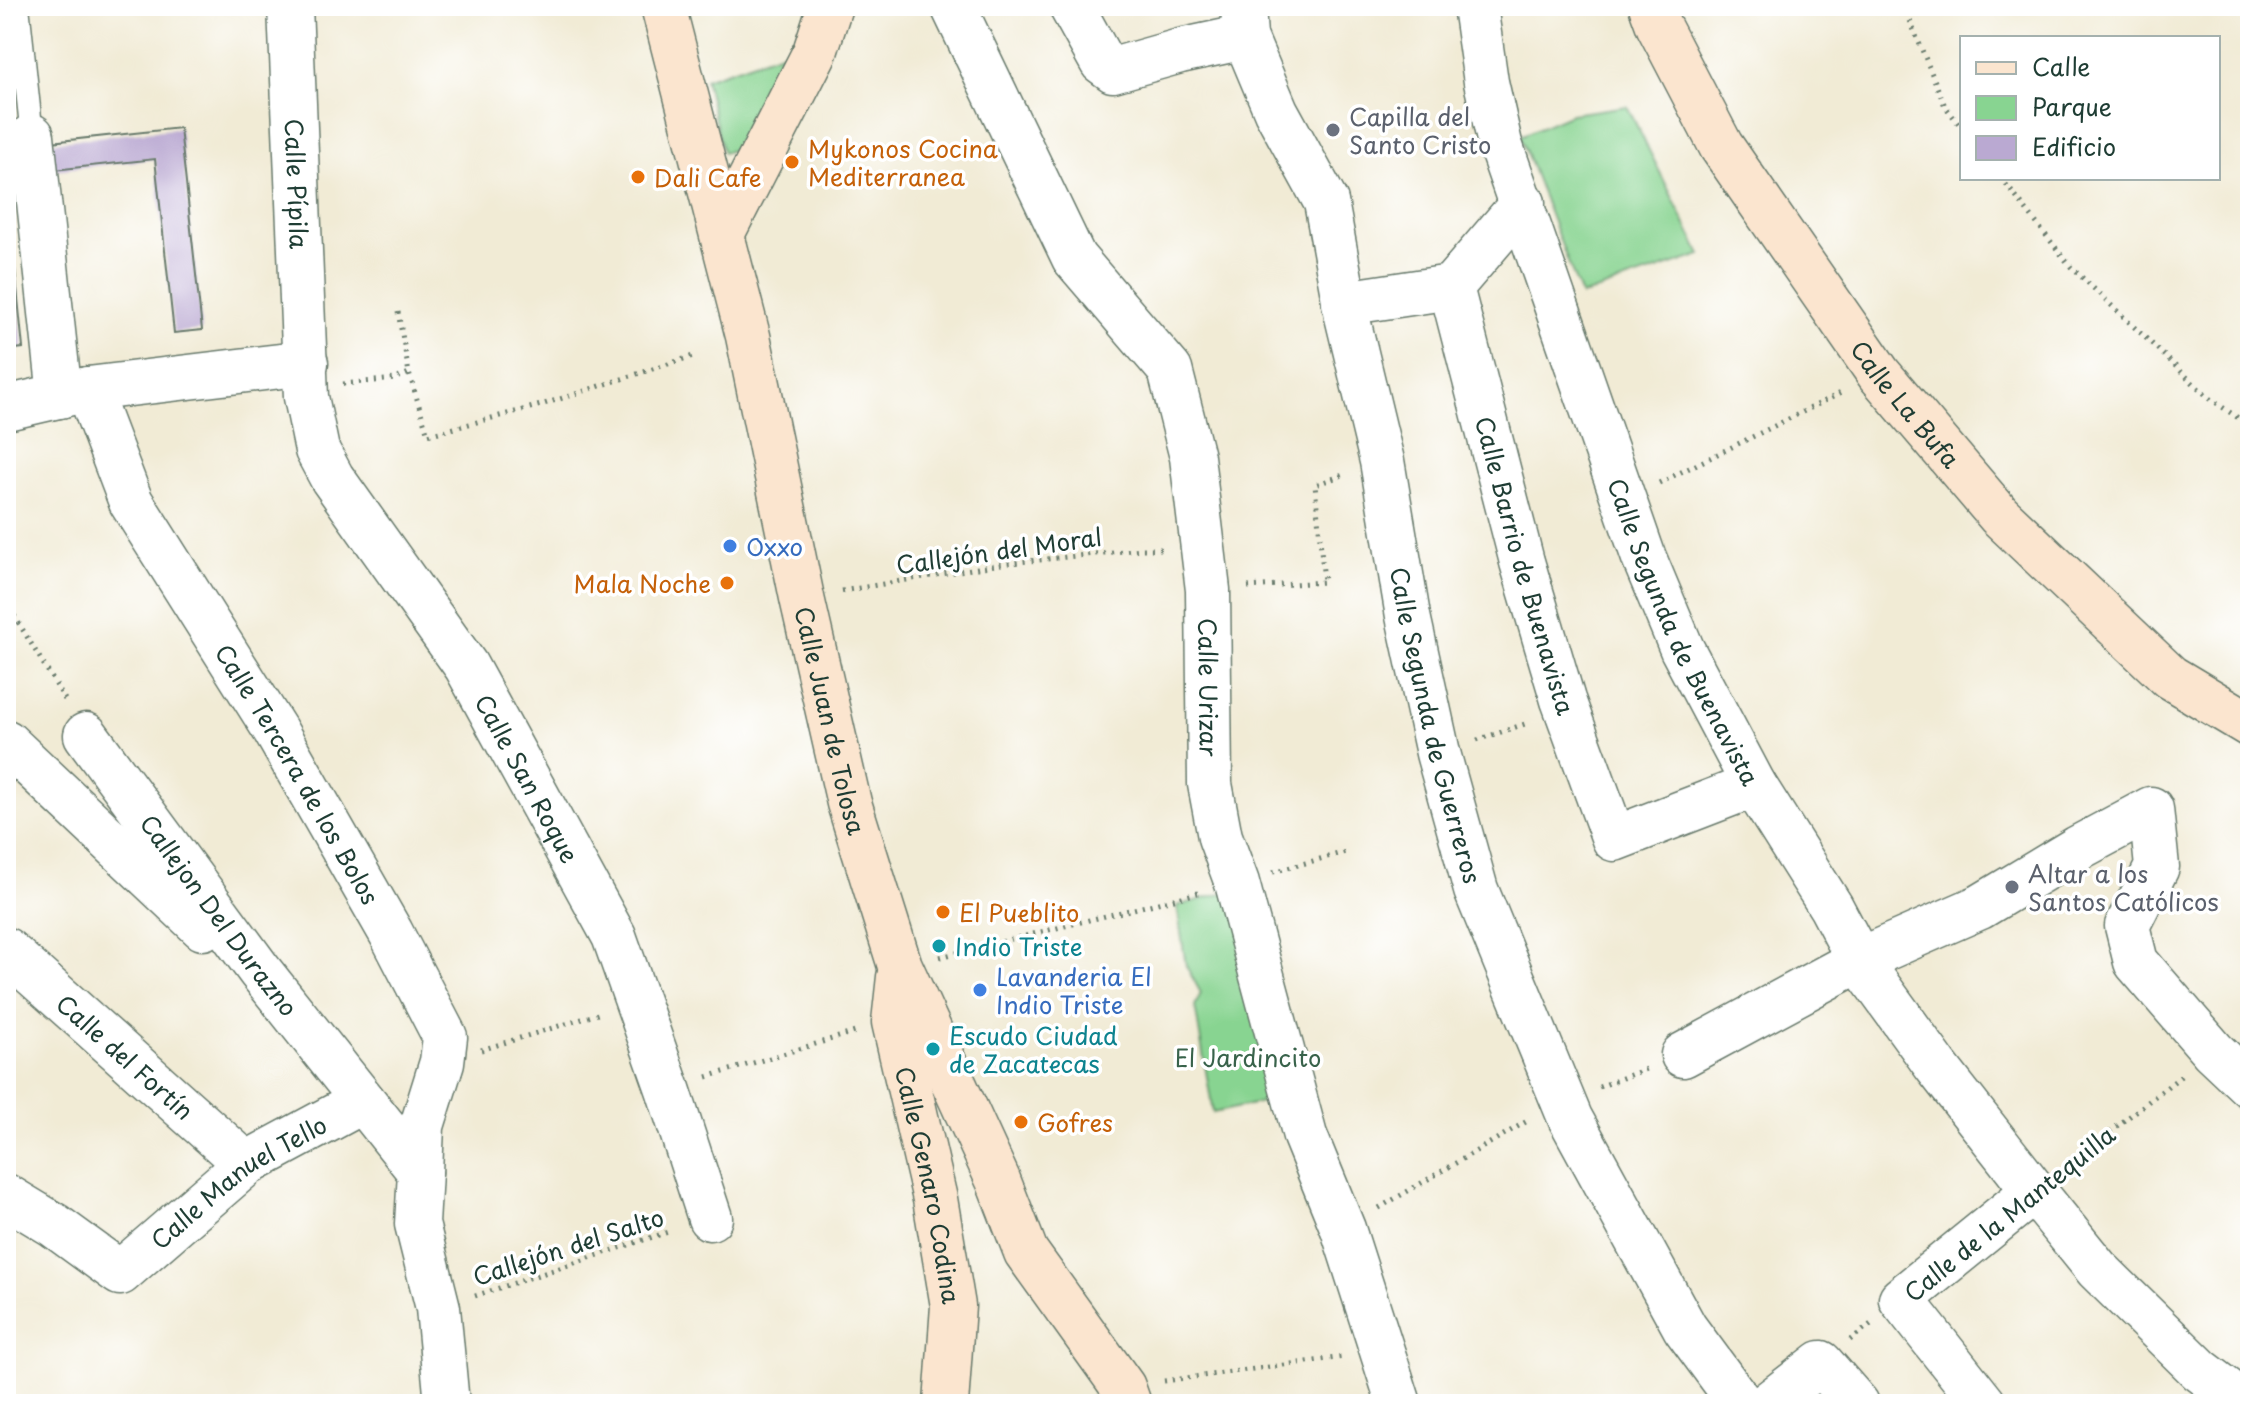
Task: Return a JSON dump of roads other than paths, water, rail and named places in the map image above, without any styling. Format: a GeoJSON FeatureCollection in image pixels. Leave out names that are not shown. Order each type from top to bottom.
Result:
{"type":"FeatureCollection","features":[{"type":"Feature","properties":{"kind":"street","name":"Calle Pípila"},"geometry":{"type":"LineString","coordinates":[[290,6],[306,375]]}},
{"type":"Feature","properties":{"kind":"street","name":"Calle Juan de Tolosa"},"geometry":{"type":"LineString","coordinates":[[663,6],[748,336],[802,598],[849,803],[900,966],[998,1180],[1026,1252],[1126,1396]]}},
{"type":"Feature","properties":{"kind":"street"},"geometry":{"type":"LineString","coordinates":[[723,232],[815,52],[830,6]]}},
{"type":"Feature","properties":{"kind":"street","name":"Calle Urizar"},"geometry":{"type":"LineString","coordinates":[[953,6],[1074,258],[1170,370],[1192,457],[1205,570],[1210,784],[1220,837],[1237,883],[1305,1136],[1343,1229],[1399,1404]]}},
{"type":"Feature","properties":{"kind":"street"},"geometry":{"type":"LineString","coordinates":[[1071,6],[1102,62],[1113,70],[1180,51],[1244,22]]}},
{"type":"Feature","properties":{"kind":"street","name":"Calle Segunda de Buenavista"},"geometry":{"type":"LineString","coordinates":[[1475,6],[1486,82],[1500,144],[1644,558],[1682,649],[1754,785],[1831,907],[1859,960],[1936,1066],[2034,1191],[2097,1269],[2200,1370],[2245,1404]]}},
{"type":"Feature","properties":{"kind":"street","name":"Calle La Bufa"},"geometry":{"type":"LineString","coordinates":[[1651,6],[1721,146],[1879,374],[1999,515],[2170,677],[2250,725]]}},
{"type":"Feature","properties":{"kind":"street","name":"Calle Segunda de Guerreros"},"geometry":{"type":"LineString","coordinates":[[1244,22],[1276,111],[1326,202],[1344,303],[1382,461],[1408,616],[1438,753],[1476,890],[1563,1101],[1685,1328],[1741,1404]]}},
{"type":"Feature","properties":{"kind":"street","name":"Calle Tercera de los Bolos"},"geometry":{"type":"LineString","coordinates":[[32,136],[74,392],[131,502],[275,730],[391,933],[445,1037],[442,1062],[422,1126],[420,1172]]}},
{"type":"Feature","properties":{"kind":"street"},"geometry":{"type":"LineString","coordinates":[[1344,303],[1451,287],[1523,203]]}},
{"type":"Feature","properties":{"kind":"street","name":"Calle Barrio de Buenavista"},"geometry":{"type":"LineString","coordinates":[[1451,287],[1522,562],[1567,710],[1614,839],[1754,785]]}},
{"type":"Feature","properties":{"kind":"street"},"geometry":{"type":"LineString","coordinates":[[6,408],[74,392],[306,375]]}},
{"type":"Feature","properties":{"kind":"street","name":"Calle San Roque"},"geometry":{"type":"LineString","coordinates":[[306,375],[317,450],[332,478],[466,666],[614,936],[710,1218]]}},
{"type":"Feature","properties":{"kind":"street","name":"Callejon Del Durazno"},"geometry":{"type":"LineString","coordinates":[[86,735],[259,970],[420,1172]]}},
{"type":"Feature","properties":{"kind":"street"},"geometry":{"type":"LineString","coordinates":[[6,742],[203,928],[259,970]]}},
{"type":"Feature","properties":{"kind":"street"},"geometry":{"type":"LineString","coordinates":[[1683,1055],[1859,960],[1980,907],[2078,848],[2151,809],[2157,867],[2127,926],[2136,962],[2213,1051],[2250,1086]]}},
{"type":"Feature","properties":{"kind":"street","name":"Calle del Fortín"},"geometry":{"type":"LineString","coordinates":[[6,950],[246,1164]]}},
{"type":"Feature","properties":{"kind":"street","name":"Calle Genaro Codina"},"geometry":{"type":"LineString","coordinates":[[900,966],[894,1022],[935,1199],[953,1306],[946,1404]]}},
{"type":"Feature","properties":{"kind":"street","name":"Calle Manuel Tello"},"geometry":{"type":"LineString","coordinates":[[6,1196],[54,1225],[120,1273],[246,1164],[363,1101]]}},
{"type":"Feature","properties":{"kind":"street"},"geometry":{"type":"LineString","coordinates":[[420,1172],[417,1224],[438,1308],[447,1404]]}},
{"type":"Feature","properties":{"kind":"street","name":"Calle de la Mantequilla"},"geometry":{"type":"LineString","coordinates":[[1984,1404],[1901,1299],[2034,1191]]}},
{"type":"Feature","properties":{"kind":"street"},"geometry":{"type":"LineString","coordinates":[[1768,1404],[1821,1363],[1857,1404]]}},
{"type":"Feature","properties":{"kind":"lane"},"geometry":{"type":"LineString","coordinates":[[18,6],[32,136]]}},
{"type":"Feature","properties":{"kind":"place","name":"Capilla del Santo Cristo"},"geometry":{"type":"Point","coordinates":[1333,130]}},
{"type":"Feature","properties":{"kind":"place","name":"Mykonos Cocina Mediterranea"},"geometry":{"type":"Point","coordinates":[792,162]}},
{"type":"Feature","properties":{"kind":"place","name":"Dali Cafe"},"geometry":{"type":"Point","coordinates":[638,177]}},
{"type":"Feature","properties":{"kind":"place","name":"Oxxo"},"geometry":{"type":"Point","coordinates":[730,546]}},
{"type":"Feature","properties":{"kind":"place","name":"Mala Noche"},"geometry":{"type":"Point","coordinates":[727,583]}},
{"type":"Feature","properties":{"kind":"place","name":"Altar a los Santos Católicos"},"geometry":{"type":"Point","coordinates":[2012,887]}},
{"type":"Feature","properties":{"kind":"place","name":"El Pueblito"},"geometry":{"type":"Point","coordinates":[943,912]}},
{"type":"Feature","properties":{"kind":"place","name":"Indio Triste"},"geometry":{"type":"Point","coordinates":[939,946]}},
{"type":"Feature","properties":{"kind":"place","name":"Lavanderia El Indio Triste"},"geometry":{"type":"Point","coordinates":[980,990]}},
{"type":"Feature","properties":{"kind":"place","name":"Escudo Ciudad de Zacatecas"},"geometry":{"type":"Point","coordinates":[933,1049]}},
{"type":"Feature","properties":{"kind":"place","name":"Gofres"},"geometry":{"type":"Point","coordinates":[1021,1122]}},
{"type":"Feature","properties":{"kind":"park label","name":"El Jardincito"},"geometry":{"type":"Point","coordinates":[1248,1057]}}]}
